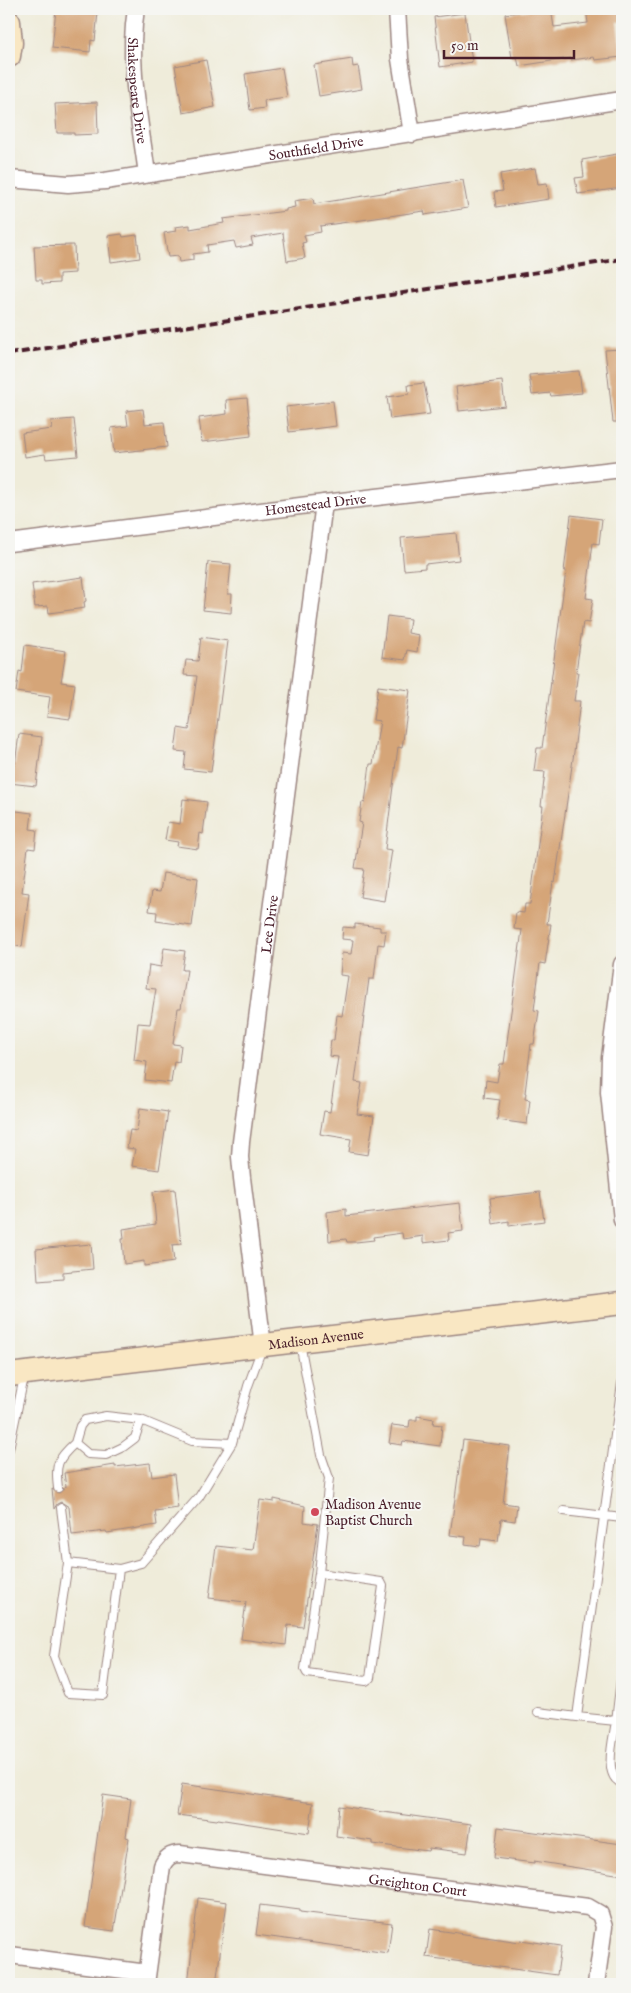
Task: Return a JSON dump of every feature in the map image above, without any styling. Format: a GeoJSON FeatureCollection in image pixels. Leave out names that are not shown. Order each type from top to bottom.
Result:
{"type":"FeatureCollection","features":[{"type":"Feature","properties":{"kind":"main road"},"geometry":{"type":"LineString","coordinates":[[9,22],[11,43],[9,56]]}},
{"type":"Feature","properties":{"kind":"main road","name":"Madison Avenue"},"geometry":{"type":"LineString","coordinates":[[17,1374],[622,1303]]}},
{"type":"Feature","properties":{"kind":"street","name":"Shakespeare Drive"},"geometry":{"type":"LineString","coordinates":[[136,9],[134,74],[147,174]]}},
{"type":"Feature","properties":{"kind":"street"},"geometry":{"type":"LineString","coordinates":[[397,9],[400,59],[412,134]]}},
{"type":"Feature","properties":{"kind":"street","name":"Southfield Drive"},"geometry":{"type":"LineString","coordinates":[[9,179],[52,183],[83,183],[412,134],[622,100]]}},
{"type":"Feature","properties":{"kind":"street","name":"Homestead Drive"},"geometry":{"type":"LineString","coordinates":[[9,543],[324,503],[622,469]]}},
{"type":"Feature","properties":{"kind":"street","name":"Lee Drive"},"geometry":{"type":"LineString","coordinates":[[262,1346],[242,1178],[241,1142],[324,503]]}},
{"type":"Feature","properties":{"kind":"street"},"geometry":{"type":"LineString","coordinates":[[622,964],[610,1058],[609,1092],[622,1220]]}},
{"type":"Feature","properties":{"kind":"street","name":"Greighton Court"},"geometry":{"type":"LineString","coordinates":[[146,1979],[162,1866],[166,1858],[174,1854],[180,1854],[588,1907],[600,1914],[604,1926],[596,1984]]}},
{"type":"Feature","properties":{"kind":"street"},"geometry":{"type":"LineString","coordinates":[[10,1955],[146,1979]]}},
{"type":"Feature","properties":{"kind":"lane"},"geometry":{"type":"LineString","coordinates":[[300,1341],[321,1455],[329,1478],[319,1573],[305,1669],[308,1673],[366,1681],[370,1678],[383,1586],[381,1582],[319,1573]]}},
{"type":"Feature","properties":{"kind":"lane"},"geometry":{"type":"LineString","coordinates":[[68,1562],[119,1569],[141,1563],[199,1496],[232,1444],[248,1386],[262,1346]]}},
{"type":"Feature","properties":{"kind":"lane"},"geometry":{"type":"LineString","coordinates":[[9,1449],[17,1374]]}},
{"type":"Feature","properties":{"kind":"lane"},"geometry":{"type":"LineString","coordinates":[[577,1717],[622,1383]]}},
{"type":"Feature","properties":{"kind":"lane"},"geometry":{"type":"LineString","coordinates":[[58,1488],[56,1470],[58,1462],[75,1443],[80,1426],[85,1420],[106,1416],[141,1420],[192,1441],[232,1444]]}},
{"type":"Feature","properties":{"kind":"lane"},"geometry":{"type":"LineString","coordinates":[[75,1443],[88,1454],[106,1455],[135,1438],[141,1420]]}},
{"type":"Feature","properties":{"kind":"lane"},"geometry":{"type":"LineString","coordinates":[[61,1508],[68,1562],[54,1656],[68,1693],[103,1695],[119,1569]]}},
{"type":"Feature","properties":{"kind":"lane"},"geometry":{"type":"LineString","coordinates":[[564,1511],[622,1518]]}},
{"type":"Feature","properties":{"kind":"lane"},"geometry":{"type":"LineString","coordinates":[[622,1671],[610,1768],[613,1777],[622,1783]]}},
{"type":"Feature","properties":{"kind":"lane"},"geometry":{"type":"LineString","coordinates":[[538,1712],[616,1721]]}},
{"type":"Feature","properties":{"kind":"building"},"geometry":{"type":"Polygon","coordinates":[[[56,9],[98,12],[95,41],[91,40],[90,52],[52,48],[56,9]]]}},
{"type":"Feature","properties":{"kind":"building"},"geometry":{"type":"Polygon","coordinates":[[[535,9],[551,9],[554,27],[588,23],[586,9],[621,9],[622,22],[617,22],[622,57],[595,60],[594,57],[571,60],[571,58],[519,66],[517,57],[512,58],[505,14],[535,9]]]}},
{"type":"Feature","properties":{"kind":"building"},"geometry":{"type":"Polygon","coordinates":[[[465,13],[472,62],[440,67],[434,17],[465,13]]]}},
{"type":"Feature","properties":{"kind":"building"},"geometry":{"type":"Polygon","coordinates":[[[352,59],[353,67],[358,66],[362,89],[319,96],[314,65],[352,59]]]}},
{"type":"Feature","properties":{"kind":"building"},"geometry":{"type":"Polygon","coordinates":[[[206,60],[215,107],[183,113],[175,66],[206,60]]]}},
{"type":"Feature","properties":{"kind":"building"},"geometry":{"type":"Polygon","coordinates":[[[282,68],[287,97],[264,100],[265,108],[250,110],[245,74],[282,68]]]}},
{"type":"Feature","properties":{"kind":"building"},"geometry":{"type":"Polygon","coordinates":[[[97,102],[98,134],[74,135],[74,133],[57,133],[55,104],[97,102]]]}},
{"type":"Feature","properties":{"kind":"building"},"geometry":{"type":"Polygon","coordinates":[[[617,154],[620,171],[622,171],[622,188],[578,194],[575,178],[584,177],[582,160],[617,154]]]}},
{"type":"Feature","properties":{"kind":"building"},"geometry":{"type":"Polygon","coordinates":[[[535,168],[538,184],[547,183],[549,199],[496,207],[494,192],[503,191],[500,174],[535,168]]]}},
{"type":"Feature","properties":{"kind":"building"},"geometry":{"type":"Polygon","coordinates":[[[463,180],[468,208],[425,215],[424,211],[320,226],[321,232],[304,235],[306,242],[302,243],[305,258],[287,261],[283,233],[251,238],[253,245],[236,248],[234,241],[207,245],[208,252],[193,254],[193,260],[179,262],[178,256],[168,257],[164,233],[176,231],[175,227],[190,225],[190,229],[224,223],[223,219],[286,211],[286,209],[295,207],[294,201],[313,198],[314,204],[463,180]]]}},
{"type":"Feature","properties":{"kind":"building"},"geometry":{"type":"Polygon","coordinates":[[[122,234],[123,237],[137,235],[140,258],[111,262],[108,236],[122,234]]]}},
{"type":"Feature","properties":{"kind":"building"},"geometry":{"type":"Polygon","coordinates":[[[74,245],[75,273],[59,274],[59,283],[42,284],[42,280],[36,280],[34,246],[74,245]]]}},
{"type":"Feature","properties":{"kind":"building"},"geometry":{"type":"Polygon","coordinates":[[[622,349],[622,422],[613,422],[605,350],[622,349]]]}},
{"type":"Feature","properties":{"kind":"building"},"geometry":{"type":"Polygon","coordinates":[[[579,371],[582,393],[551,396],[550,393],[532,395],[529,375],[579,371]]]}},
{"type":"Feature","properties":{"kind":"building"},"geometry":{"type":"Polygon","coordinates":[[[502,381],[505,406],[459,411],[456,387],[502,381]]]}},
{"type":"Feature","properties":{"kind":"building"},"geometry":{"type":"Polygon","coordinates":[[[424,383],[430,414],[390,419],[387,397],[409,394],[408,385],[424,383]]]}},
{"type":"Feature","properties":{"kind":"building"},"geometry":{"type":"Polygon","coordinates":[[[247,398],[251,436],[202,442],[199,418],[227,414],[226,400],[247,398]]]}},
{"type":"Feature","properties":{"kind":"building"},"geometry":{"type":"Polygon","coordinates":[[[333,401],[336,426],[289,432],[286,407],[333,401]]]}},
{"type":"Feature","properties":{"kind":"building"},"geometry":{"type":"Polygon","coordinates":[[[143,409],[145,424],[164,422],[167,447],[114,453],[111,428],[128,426],[126,411],[143,409]]]}},
{"type":"Feature","properties":{"kind":"building"},"geometry":{"type":"Polygon","coordinates":[[[74,419],[78,456],[46,459],[45,454],[25,457],[22,433],[52,429],[51,421],[74,419]]]}},
{"type":"Feature","properties":{"kind":"building"},"geometry":{"type":"Polygon","coordinates":[[[571,515],[602,519],[599,544],[593,543],[586,598],[593,599],[589,623],[583,622],[576,672],[578,672],[574,701],[580,701],[574,752],[555,883],[553,882],[547,924],[551,924],[545,964],[540,963],[534,1010],[539,1011],[534,1044],[531,1044],[525,1093],[525,1099],[530,1100],[527,1124],[497,1120],[500,1100],[484,1098],[486,1080],[497,1082],[500,1064],[504,1064],[522,930],[514,929],[516,912],[524,913],[525,904],[530,904],[543,806],[541,806],[545,772],[534,771],[537,748],[542,748],[566,571],[564,571],[571,515]]]}},
{"type":"Feature","properties":{"kind":"building"},"geometry":{"type":"Polygon","coordinates":[[[456,533],[459,560],[425,564],[425,568],[404,570],[401,538],[456,533]]]}},
{"type":"Feature","properties":{"kind":"building"},"geometry":{"type":"Polygon","coordinates":[[[208,562],[231,564],[228,594],[232,594],[231,613],[203,610],[208,562]]]}},
{"type":"Feature","properties":{"kind":"building"},"geometry":{"type":"Polygon","coordinates":[[[83,577],[85,608],[49,613],[48,606],[35,607],[32,584],[83,577]]]}},
{"type":"Feature","properties":{"kind":"building"},"geometry":{"type":"Polygon","coordinates":[[[387,616],[410,619],[408,633],[419,635],[417,652],[407,650],[405,660],[382,657],[387,616]]]}},
{"type":"Feature","properties":{"kind":"building"},"geometry":{"type":"Polygon","coordinates":[[[201,637],[228,641],[211,772],[184,769],[186,752],[175,751],[178,728],[189,730],[197,676],[184,675],[186,660],[198,661],[201,637]]]}},
{"type":"Feature","properties":{"kind":"building"},"geometry":{"type":"Polygon","coordinates":[[[25,645],[66,651],[61,682],[75,684],[70,719],[47,716],[50,697],[16,692],[19,671],[22,672],[25,645]]]}},
{"type":"Feature","properties":{"kind":"building"},"geometry":{"type":"Polygon","coordinates":[[[378,686],[410,690],[402,748],[398,747],[385,849],[392,850],[384,901],[360,897],[364,869],[355,868],[362,823],[359,822],[362,802],[365,803],[370,764],[373,764],[380,721],[373,720],[378,686]]]}},
{"type":"Feature","properties":{"kind":"building"},"geometry":{"type":"Polygon","coordinates":[[[19,734],[42,737],[36,786],[9,783],[9,763],[15,764],[19,734]]]}},
{"type":"Feature","properties":{"kind":"building"},"geometry":{"type":"Polygon","coordinates":[[[183,799],[207,802],[203,834],[200,833],[198,849],[177,846],[178,842],[165,840],[168,822],[180,824],[183,799]]]}},
{"type":"Feature","properties":{"kind":"building"},"geometry":{"type":"Polygon","coordinates":[[[9,810],[32,813],[30,829],[37,830],[35,849],[28,848],[22,892],[29,893],[22,947],[9,945],[9,810]]]}},
{"type":"Feature","properties":{"kind":"building"},"geometry":{"type":"Polygon","coordinates":[[[163,873],[198,878],[192,926],[156,921],[157,912],[149,911],[152,891],[160,892],[163,873]]]}},
{"type":"Feature","properties":{"kind":"building"},"geometry":{"type":"Polygon","coordinates":[[[355,924],[380,927],[380,931],[386,931],[384,945],[378,944],[374,979],[369,979],[355,1082],[362,1083],[357,1114],[374,1116],[368,1155],[349,1152],[351,1139],[320,1134],[324,1111],[330,1112],[338,1057],[329,1056],[331,1040],[334,1040],[337,1015],[342,1016],[348,976],[340,975],[342,953],[351,954],[353,940],[342,939],[343,927],[355,928],[355,924]]]}},
{"type":"Feature","properties":{"kind":"building"},"geometry":{"type":"Polygon","coordinates":[[[164,948],[185,951],[182,970],[187,970],[181,1008],[178,1008],[173,1044],[181,1045],[179,1062],[174,1061],[171,1083],[145,1080],[147,1062],[134,1060],[138,1023],[150,1024],[156,989],[146,988],[149,965],[161,967],[164,948]]]}},
{"type":"Feature","properties":{"kind":"building"},"geometry":{"type":"Polygon","coordinates":[[[140,1108],[168,1112],[159,1170],[132,1166],[135,1149],[127,1148],[130,1130],[137,1131],[140,1108]]]}},
{"type":"Feature","properties":{"kind":"building"},"geometry":{"type":"Polygon","coordinates":[[[175,1189],[181,1244],[172,1245],[174,1262],[144,1266],[144,1261],[124,1264],[123,1229],[156,1224],[153,1192],[175,1189]]]}},
{"type":"Feature","properties":{"kind":"building"},"geometry":{"type":"Polygon","coordinates":[[[540,1192],[544,1221],[509,1226],[509,1221],[493,1224],[490,1198],[540,1192]]]}},
{"type":"Feature","properties":{"kind":"building"},"geometry":{"type":"Polygon","coordinates":[[[460,1203],[463,1231],[448,1233],[449,1240],[423,1243],[423,1236],[403,1239],[402,1233],[373,1237],[374,1240],[356,1242],[347,1242],[346,1239],[329,1241],[327,1212],[346,1209],[346,1216],[460,1203]]]}},
{"type":"Feature","properties":{"kind":"building"},"geometry":{"type":"Polygon","coordinates":[[[91,1244],[93,1269],[63,1272],[63,1279],[38,1281],[36,1249],[91,1244]]]}},
{"type":"Feature","properties":{"kind":"building"},"geometry":{"type":"Polygon","coordinates":[[[417,1416],[434,1419],[433,1424],[442,1425],[440,1446],[403,1441],[402,1445],[389,1443],[392,1425],[409,1427],[410,1420],[417,1420],[417,1416]]]}},
{"type":"Feature","properties":{"kind":"building"},"geometry":{"type":"Polygon","coordinates":[[[463,1440],[510,1446],[503,1503],[517,1505],[515,1521],[501,1519],[498,1541],[481,1539],[480,1546],[465,1544],[466,1537],[450,1535],[463,1440]]]}},
{"type":"Feature","properties":{"kind":"building"},"geometry":{"type":"Polygon","coordinates":[[[150,1463],[152,1477],[174,1474],[178,1508],[155,1511],[157,1525],[107,1533],[106,1531],[72,1535],[69,1507],[61,1502],[54,1509],[52,1489],[59,1493],[66,1487],[64,1473],[115,1465],[115,1467],[150,1463]]]}},
{"type":"Feature","properties":{"kind":"building"},"geometry":{"type":"Polygon","coordinates":[[[274,1499],[305,1506],[304,1522],[318,1524],[303,1627],[288,1625],[286,1645],[241,1639],[246,1602],[209,1598],[216,1546],[253,1550],[260,1500],[274,1502],[274,1499]]]}},
{"type":"Feature","properties":{"kind":"building"},"geometry":{"type":"Polygon","coordinates":[[[182,1784],[313,1803],[309,1833],[218,1819],[177,1815],[182,1784]]]}},
{"type":"Feature","properties":{"kind":"building"},"geometry":{"type":"Polygon","coordinates":[[[103,1795],[131,1799],[126,1837],[129,1838],[114,1931],[85,1927],[103,1795]]]}},
{"type":"Feature","properties":{"kind":"building"},"geometry":{"type":"Polygon","coordinates":[[[339,1806],[471,1824],[467,1853],[429,1848],[428,1851],[373,1844],[373,1841],[336,1836],[339,1806]]]}},
{"type":"Feature","properties":{"kind":"building"},"geometry":{"type":"Polygon","coordinates":[[[498,1827],[622,1844],[622,1875],[534,1861],[534,1863],[494,1858],[498,1827]]]}},
{"type":"Feature","properties":{"kind":"building"},"geometry":{"type":"Polygon","coordinates":[[[198,1898],[227,1902],[216,1984],[188,1984],[198,1898]]]}},
{"type":"Feature","properties":{"kind":"building"},"geometry":{"type":"Polygon","coordinates":[[[260,1905],[300,1910],[300,1912],[392,1923],[388,1953],[256,1935],[260,1905]]]}},
{"type":"Feature","properties":{"kind":"building"},"geometry":{"type":"Polygon","coordinates":[[[430,1929],[561,1946],[557,1975],[426,1957],[430,1929]]]}},
{"type":"Feature","properties":{"kind":"railway"},"geometry":{"type":"LineString","coordinates":[[9,354],[622,259]]}},
{"type":"Feature","properties":{"kind":"place","name":"Madison Avenue Baptist Church"},"geometry":{"type":"Point","coordinates":[315,1512]}}]}
